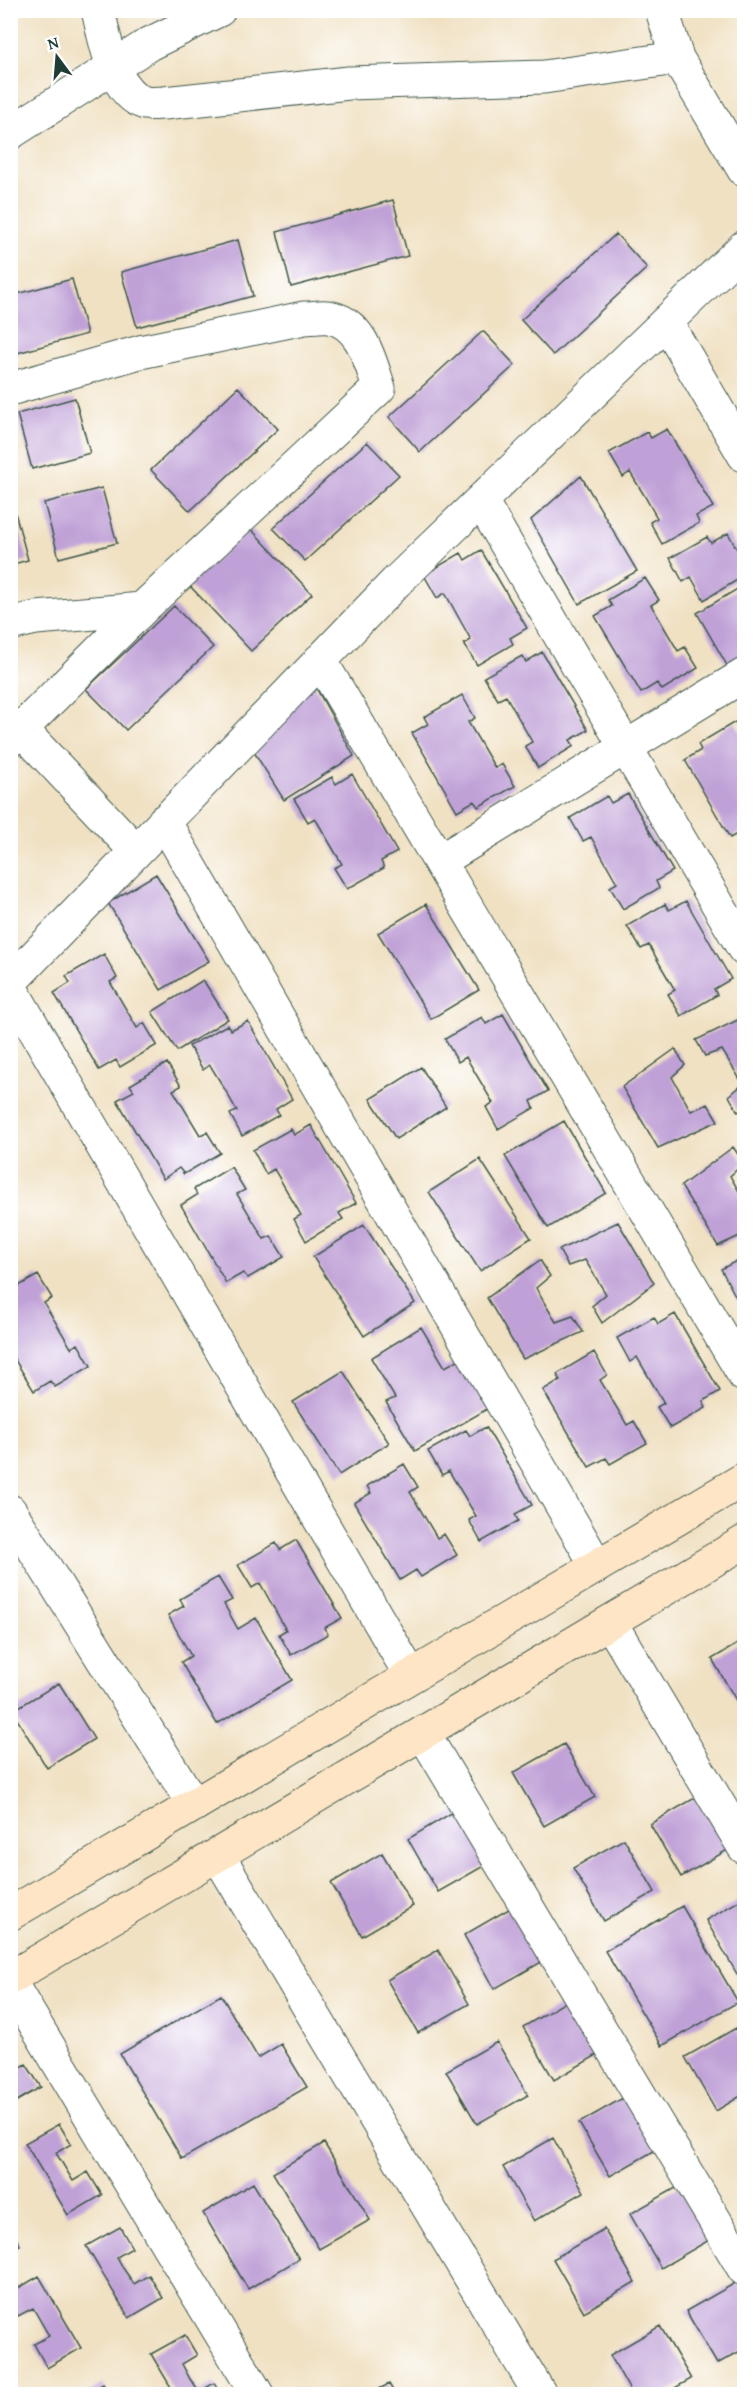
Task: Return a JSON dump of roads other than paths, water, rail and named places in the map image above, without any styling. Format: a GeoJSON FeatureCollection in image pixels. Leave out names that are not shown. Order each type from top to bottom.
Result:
{"type":"FeatureCollection","features":[{"type":"Feature","properties":{"kind":"street"},"geometry":{"type":"LineString","coordinates":[[98,10],[113,66],[128,93],[145,103],[164,103],[349,83],[544,77],[677,58]]}},
{"type":"Feature","properties":{"kind":"street"},"geometry":{"type":"LineString","coordinates":[[10,133],[148,44],[219,10]]}},
{"type":"Feature","properties":{"kind":"street"},"geometry":{"type":"LineString","coordinates":[[662,10],[677,58],[744,170]]}},
{"type":"Feature","properties":{"kind":"street"},"geometry":{"type":"LineString","coordinates":[[411,1676],[10,984],[164,821],[396,582],[744,247]]}},
{"type":"Feature","properties":{"kind":"street"},"geometry":{"type":"LineString","coordinates":[[10,389],[140,351],[304,318],[330,317],[355,330],[369,354],[379,388],[142,609],[16,734],[136,851]]}},
{"type":"Feature","properties":{"kind":"street"},"geometry":{"type":"LineString","coordinates":[[666,322],[744,454]]}},
{"type":"Feature","properties":{"kind":"street"},"geometry":{"type":"LineString","coordinates":[[480,501],[744,950]]}},
{"type":"Feature","properties":{"kind":"street"},"geometry":{"type":"LineString","coordinates":[[10,624],[36,618],[142,609]]}},
{"type":"Feature","properties":{"kind":"street"},"geometry":{"type":"LineString","coordinates":[[320,660],[744,1375]]}},
{"type":"Feature","properties":{"kind":"street"},"geometry":{"type":"LineString","coordinates":[[440,861],[744,675]]}},
{"type":"Feature","properties":{"kind":"street"},"geometry":{"type":"LineString","coordinates":[[164,821],[597,1566]]}},
{"type":"Feature","properties":{"kind":"street"},"geometry":{"type":"LineString","coordinates":[[10,1914],[744,1479]]}},
{"type":"Feature","properties":{"kind":"street"},"geometry":{"type":"LineString","coordinates":[[10,1511],[194,1805]]}},
{"type":"Feature","properties":{"kind":"street"},"geometry":{"type":"LineString","coordinates":[[257,2394],[10,1980],[744,1542]]}},
{"type":"Feature","properties":{"kind":"street"},"geometry":{"type":"LineString","coordinates":[[610,1622],[744,1847]]}},
{"type":"Feature","properties":{"kind":"street"},"geometry":{"type":"LineString","coordinates":[[423,1733],[744,2269]]}},
{"type":"Feature","properties":{"kind":"street"},"geometry":{"type":"LineString","coordinates":[[218,1855],[540,2394]]}}]}
